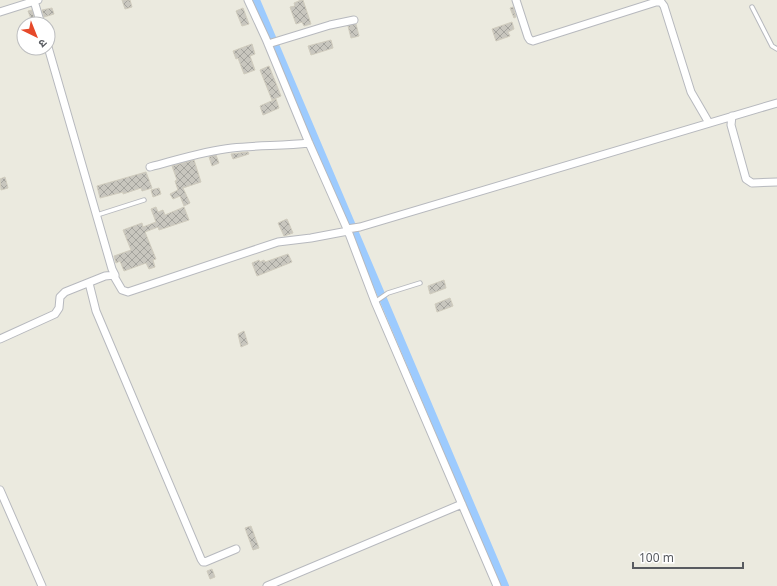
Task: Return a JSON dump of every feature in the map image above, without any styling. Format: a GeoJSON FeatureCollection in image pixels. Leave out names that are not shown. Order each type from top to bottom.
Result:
{"type":"FeatureCollection","features":[{"type":"Feature","properties":{"kind":"street"},"geometry":{"type":"LineString","coordinates":[[248,0],[270,44],[309,143],[348,230],[497,586]]}},
{"type":"Feature","properties":{"kind":"street"},"geometry":{"type":"LineString","coordinates":[[516,0],[528,37],[532,41],[656,2],[661,2],[664,6],[691,92],[709,123]]}},
{"type":"Feature","properties":{"kind":"street"},"geometry":{"type":"LineString","coordinates":[[0,12],[36,1],[39,16]]}},
{"type":"Feature","properties":{"kind":"street"},"geometry":{"type":"LineString","coordinates":[[270,44],[330,25],[354,20]]}},
{"type":"Feature","properties":{"kind":"street"},"geometry":{"type":"LineString","coordinates":[[51,56],[112,269],[122,290],[128,292],[278,242],[311,238],[360,227],[777,103]]}},
{"type":"Feature","properties":{"kind":"street"},"geometry":{"type":"LineString","coordinates":[[732,116],[731,125],[746,179],[752,183],[777,182]]}},
{"type":"Feature","properties":{"kind":"street"},"geometry":{"type":"LineString","coordinates":[[150,167],[231,148],[285,146],[309,143]]}},
{"type":"Feature","properties":{"kind":"street"},"geometry":{"type":"LineString","coordinates":[[0,339],[55,314],[58,308],[59,299],[65,292],[105,276],[115,275]]}},
{"type":"Feature","properties":{"kind":"street"},"geometry":{"type":"LineString","coordinates":[[89,283],[96,311],[201,559],[205,562],[236,549]]}},
{"type":"Feature","properties":{"kind":"street"},"geometry":{"type":"LineString","coordinates":[[0,490],[42,586]]}},
{"type":"Feature","properties":{"kind":"street"},"geometry":{"type":"LineString","coordinates":[[267,586],[462,504]]}},
{"type":"Feature","properties":{"kind":"lane"},"geometry":{"type":"LineString","coordinates":[[752,7],[772,46],[777,49]]}},
{"type":"Feature","properties":{"kind":"lane"},"geometry":{"type":"LineString","coordinates":[[97,216],[144,200]]}},
{"type":"Feature","properties":{"kind":"lane"},"geometry":{"type":"LineString","coordinates":[[377,300],[384,295],[420,283]]}},
{"type":"Feature","properties":{"kind":"building"},"geometry":{"type":"Polygon","coordinates":[[[122,0],[130,0],[132,7],[125,9],[122,0]]]}},
{"type":"Feature","properties":{"kind":"building"},"geometry":{"type":"Polygon","coordinates":[[[303,0],[311,24],[304,26],[302,22],[296,24],[290,7],[295,6],[294,3],[303,0]]]}},
{"type":"Feature","properties":{"kind":"building"},"geometry":{"type":"Polygon","coordinates":[[[513,7],[516,17],[514,18],[510,8],[513,7]]]}},
{"type":"Feature","properties":{"kind":"building"},"geometry":{"type":"Polygon","coordinates":[[[52,8],[54,14],[44,16],[42,10],[52,8]]]}},
{"type":"Feature","properties":{"kind":"building"},"geometry":{"type":"Polygon","coordinates":[[[243,8],[249,24],[242,26],[236,11],[243,8]]]}},
{"type":"Feature","properties":{"kind":"building"},"geometry":{"type":"Polygon","coordinates":[[[32,10],[34,16],[30,16],[28,11],[32,10]]]}},
{"type":"Feature","properties":{"kind":"building"},"geometry":{"type":"Polygon","coordinates":[[[512,22],[514,29],[508,32],[510,36],[496,41],[492,29],[512,22]]]}},
{"type":"Feature","properties":{"kind":"building"},"geometry":{"type":"Polygon","coordinates":[[[356,24],[359,36],[351,38],[348,26],[356,24]]]}},
{"type":"Feature","properties":{"kind":"building"},"geometry":{"type":"Polygon","coordinates":[[[331,40],[333,48],[311,55],[308,46],[331,40]]]}},
{"type":"Feature","properties":{"kind":"building"},"geometry":{"type":"Polygon","coordinates":[[[252,44],[255,54],[250,56],[255,70],[244,74],[238,58],[236,59],[233,51],[252,44]]]}},
{"type":"Feature","properties":{"kind":"building"},"geometry":{"type":"Polygon","coordinates":[[[269,66],[281,96],[272,100],[260,70],[269,66]]]}},
{"type":"Feature","properties":{"kind":"building"},"geometry":{"type":"Polygon","coordinates":[[[276,99],[279,108],[263,115],[260,106],[276,99]]]}},
{"type":"Feature","properties":{"kind":"building"},"geometry":{"type":"Polygon","coordinates":[[[248,152],[249,154],[233,159],[231,154],[248,152]]]}},
{"type":"Feature","properties":{"kind":"building"},"geometry":{"type":"Polygon","coordinates":[[[216,155],[219,163],[212,166],[209,157],[216,155]]]}},
{"type":"Feature","properties":{"kind":"building"},"geometry":{"type":"Polygon","coordinates":[[[194,160],[201,182],[183,188],[190,203],[184,206],[180,196],[173,199],[170,194],[178,190],[175,181],[177,180],[172,166],[194,160]]]}},
{"type":"Feature","properties":{"kind":"building"},"geometry":{"type":"Polygon","coordinates":[[[146,172],[152,188],[142,191],[141,188],[123,194],[123,192],[100,198],[97,186],[146,172]]]}},
{"type":"Feature","properties":{"kind":"building"},"geometry":{"type":"Polygon","coordinates":[[[5,177],[8,188],[1,190],[0,179],[5,177]]]}},
{"type":"Feature","properties":{"kind":"building"},"geometry":{"type":"Polygon","coordinates":[[[159,188],[161,194],[153,197],[151,190],[159,188]]]}},
{"type":"Feature","properties":{"kind":"building"},"geometry":{"type":"Polygon","coordinates":[[[156,207],[158,212],[163,210],[165,215],[184,207],[189,220],[159,230],[158,227],[145,232],[156,259],[153,260],[155,267],[149,269],[146,263],[124,271],[120,261],[116,263],[114,256],[131,250],[123,230],[142,223],[143,227],[156,222],[151,209],[156,207]]]}},
{"type":"Feature","properties":{"kind":"building"},"geometry":{"type":"Polygon","coordinates":[[[287,219],[293,233],[284,236],[278,223],[287,219]]]}},
{"type":"Feature","properties":{"kind":"building"},"geometry":{"type":"Polygon","coordinates":[[[288,254],[292,262],[257,276],[252,263],[259,260],[260,262],[264,260],[265,262],[288,254]]]}},
{"type":"Feature","properties":{"kind":"building"},"geometry":{"type":"Polygon","coordinates":[[[444,280],[446,288],[430,294],[428,286],[444,280]]]}},
{"type":"Feature","properties":{"kind":"building"},"geometry":{"type":"Polygon","coordinates":[[[450,298],[453,306],[437,312],[435,304],[450,298]]]}},
{"type":"Feature","properties":{"kind":"building"},"geometry":{"type":"Polygon","coordinates":[[[244,331],[248,344],[241,347],[238,334],[244,331]]]}},
{"type":"Feature","properties":{"kind":"building"},"geometry":{"type":"Polygon","coordinates":[[[251,526],[259,548],[253,550],[245,528],[251,526]]]}},
{"type":"Feature","properties":{"kind":"building"},"geometry":{"type":"Polygon","coordinates":[[[212,569],[215,577],[210,579],[207,571],[212,569]]]}},
{"type":"Feature","properties":{"kind":"waterway"},"geometry":{"type":"LineString","coordinates":[[256,0],[505,586]]}}]}
